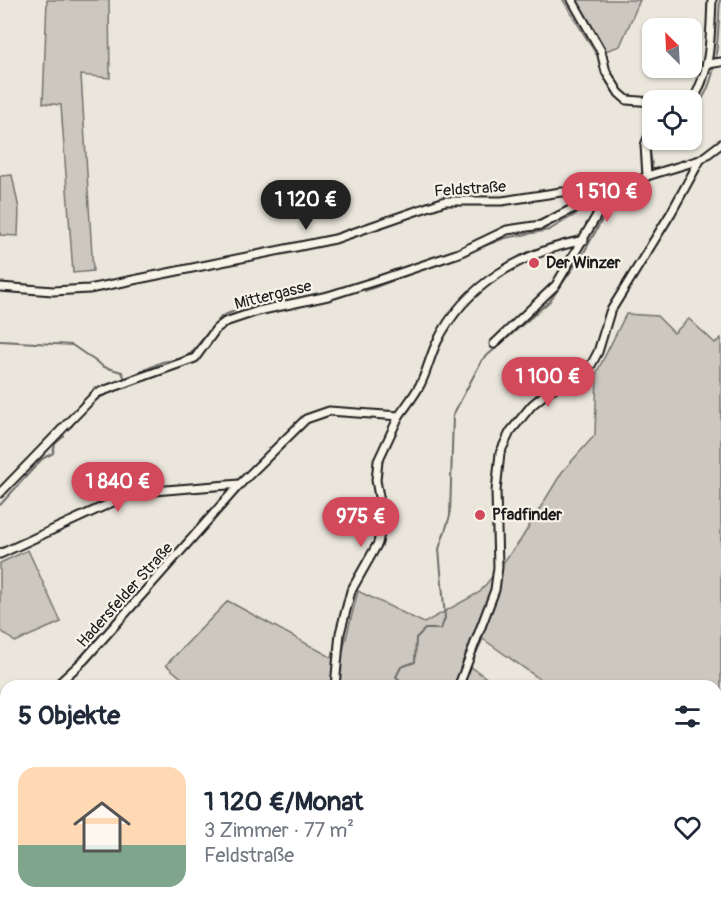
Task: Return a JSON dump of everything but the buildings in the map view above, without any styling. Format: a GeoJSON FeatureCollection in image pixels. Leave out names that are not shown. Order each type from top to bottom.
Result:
{"type":"FeatureCollection","features":[{"type":"Feature","properties":{"kind":"street"},"geometry":{"type":"LineString","coordinates":[[572,0],[601,51],[606,72],[619,93],[627,99],[642,101]]}},
{"type":"Feature","properties":{"kind":"street"},"geometry":{"type":"LineString","coordinates":[[699,90],[715,64],[712,0]]}},
{"type":"Feature","properties":{"kind":"street"},"geometry":{"type":"LineString","coordinates":[[494,344],[544,299],[584,240],[597,214],[600,198],[625,190],[647,176],[700,160],[721,144]]}},
{"type":"Feature","properties":{"kind":"street"},"geometry":{"type":"LineString","coordinates":[[645,150],[647,176]]}},
{"type":"Feature","properties":{"kind":"street"},"geometry":{"type":"LineString","coordinates":[[461,680],[495,590],[498,567],[496,491],[500,453],[510,432],[532,405],[550,390],[588,371],[598,352],[610,312],[671,213],[700,160]]}},
{"type":"Feature","properties":{"kind":"street","name":"Feldstraße"},"geometry":{"type":"LineString","coordinates":[[0,287],[54,291],[100,287],[334,239],[445,201],[501,201],[561,192],[585,192],[600,198]]}},
{"type":"Feature","properties":{"kind":"street","name":"Mittergasse"},"geometry":{"type":"LineString","coordinates":[[0,493],[97,393],[195,358],[216,329],[225,322],[258,311],[328,296],[382,279],[459,253],[507,230],[541,225],[600,198]]}},
{"type":"Feature","properties":{"kind":"street"},"geometry":{"type":"LineString","coordinates":[[336,680],[340,633],[351,591],[378,543],[382,519],[376,480],[378,461],[399,416],[420,385],[438,341],[453,316],[472,294],[499,272],[527,256],[584,240]]}},
{"type":"Feature","properties":{"kind":"street","name":"Hadersfelder Straße"},"geometry":{"type":"LineString","coordinates":[[62,680],[84,660],[240,484],[306,419],[329,411],[399,416]]}},
{"type":"Feature","properties":{"kind":"street"},"geometry":{"type":"LineString","coordinates":[[0,554],[126,496],[141,492],[240,484]]}},
{"type":"Feature","properties":{"kind":"shaded area"},"geometry":{"type":"Polygon","coordinates":[[[47,0],[109,0],[110,78],[81,75],[93,271],[73,273],[61,105],[43,103],[47,0]]]}},
{"type":"Feature","properties":{"kind":"shaded area"},"geometry":{"type":"Polygon","coordinates":[[[563,0],[640,0],[620,46],[596,54],[563,0]]]}},
{"type":"Feature","properties":{"kind":"shaded area"},"geometry":{"type":"Polygon","coordinates":[[[12,175],[19,209],[18,236],[0,235],[0,176],[12,175]]]}},
{"type":"Feature","properties":{"kind":"shaded area"},"geometry":{"type":"Polygon","coordinates":[[[626,314],[657,316],[674,333],[689,319],[715,343],[721,338],[721,680],[541,680],[483,639],[470,666],[489,680],[184,680],[166,665],[228,601],[340,662],[358,591],[424,623],[480,592],[520,541],[562,472],[595,435],[597,372],[626,314]]]}},
{"type":"Feature","properties":{"kind":"shaded area"},"geometry":{"type":"Polygon","coordinates":[[[28,550],[61,622],[15,642],[0,630],[0,563],[28,550]]]}},
{"type":"Feature","properties":{"kind":"waterway"},"geometry":{"type":"LineString","coordinates":[[702,99],[708,88],[715,60],[720,0]]}},
{"type":"Feature","properties":{"kind":"waterway"},"geometry":{"type":"LineString","coordinates":[[650,150],[653,172]]}},
{"type":"Feature","properties":{"kind":"waterway"},"geometry":{"type":"LineString","coordinates":[[400,680],[396,677],[401,667],[415,662],[416,638],[425,629],[441,629],[445,618],[439,549],[450,516],[453,415],[482,360],[550,301],[583,254],[612,202],[643,187],[651,178]]}},
{"type":"Feature","properties":{"kind":"waterway"},"geometry":{"type":"LineString","coordinates":[[365,291],[505,238],[549,230],[590,206]]}},
{"type":"Feature","properties":{"kind":"waterway"},"geometry":{"type":"LineString","coordinates":[[0,341],[72,345],[104,367],[122,372],[125,379],[162,362],[180,359],[191,353],[222,316],[252,304],[305,292]]}},
{"type":"Feature","properties":{"kind":"waterway"},"geometry":{"type":"LineString","coordinates":[[90,404],[111,391]]}},
{"type":"Feature","properties":{"kind":"waterway"},"geometry":{"type":"LineString","coordinates":[[71,427],[82,412]]}},
{"type":"Feature","properties":{"kind":"waterway"},"geometry":{"type":"LineString","coordinates":[[0,505],[42,459],[53,453],[55,444],[64,436]]}},
{"type":"Feature","properties":{"kind":"place","name":"Der Winzer"},"geometry":{"type":"Point","coordinates":[534,263]}},
{"type":"Feature","properties":{"kind":"place","name":"Pfadfinder"},"geometry":{"type":"Point","coordinates":[480,515]}}]}
